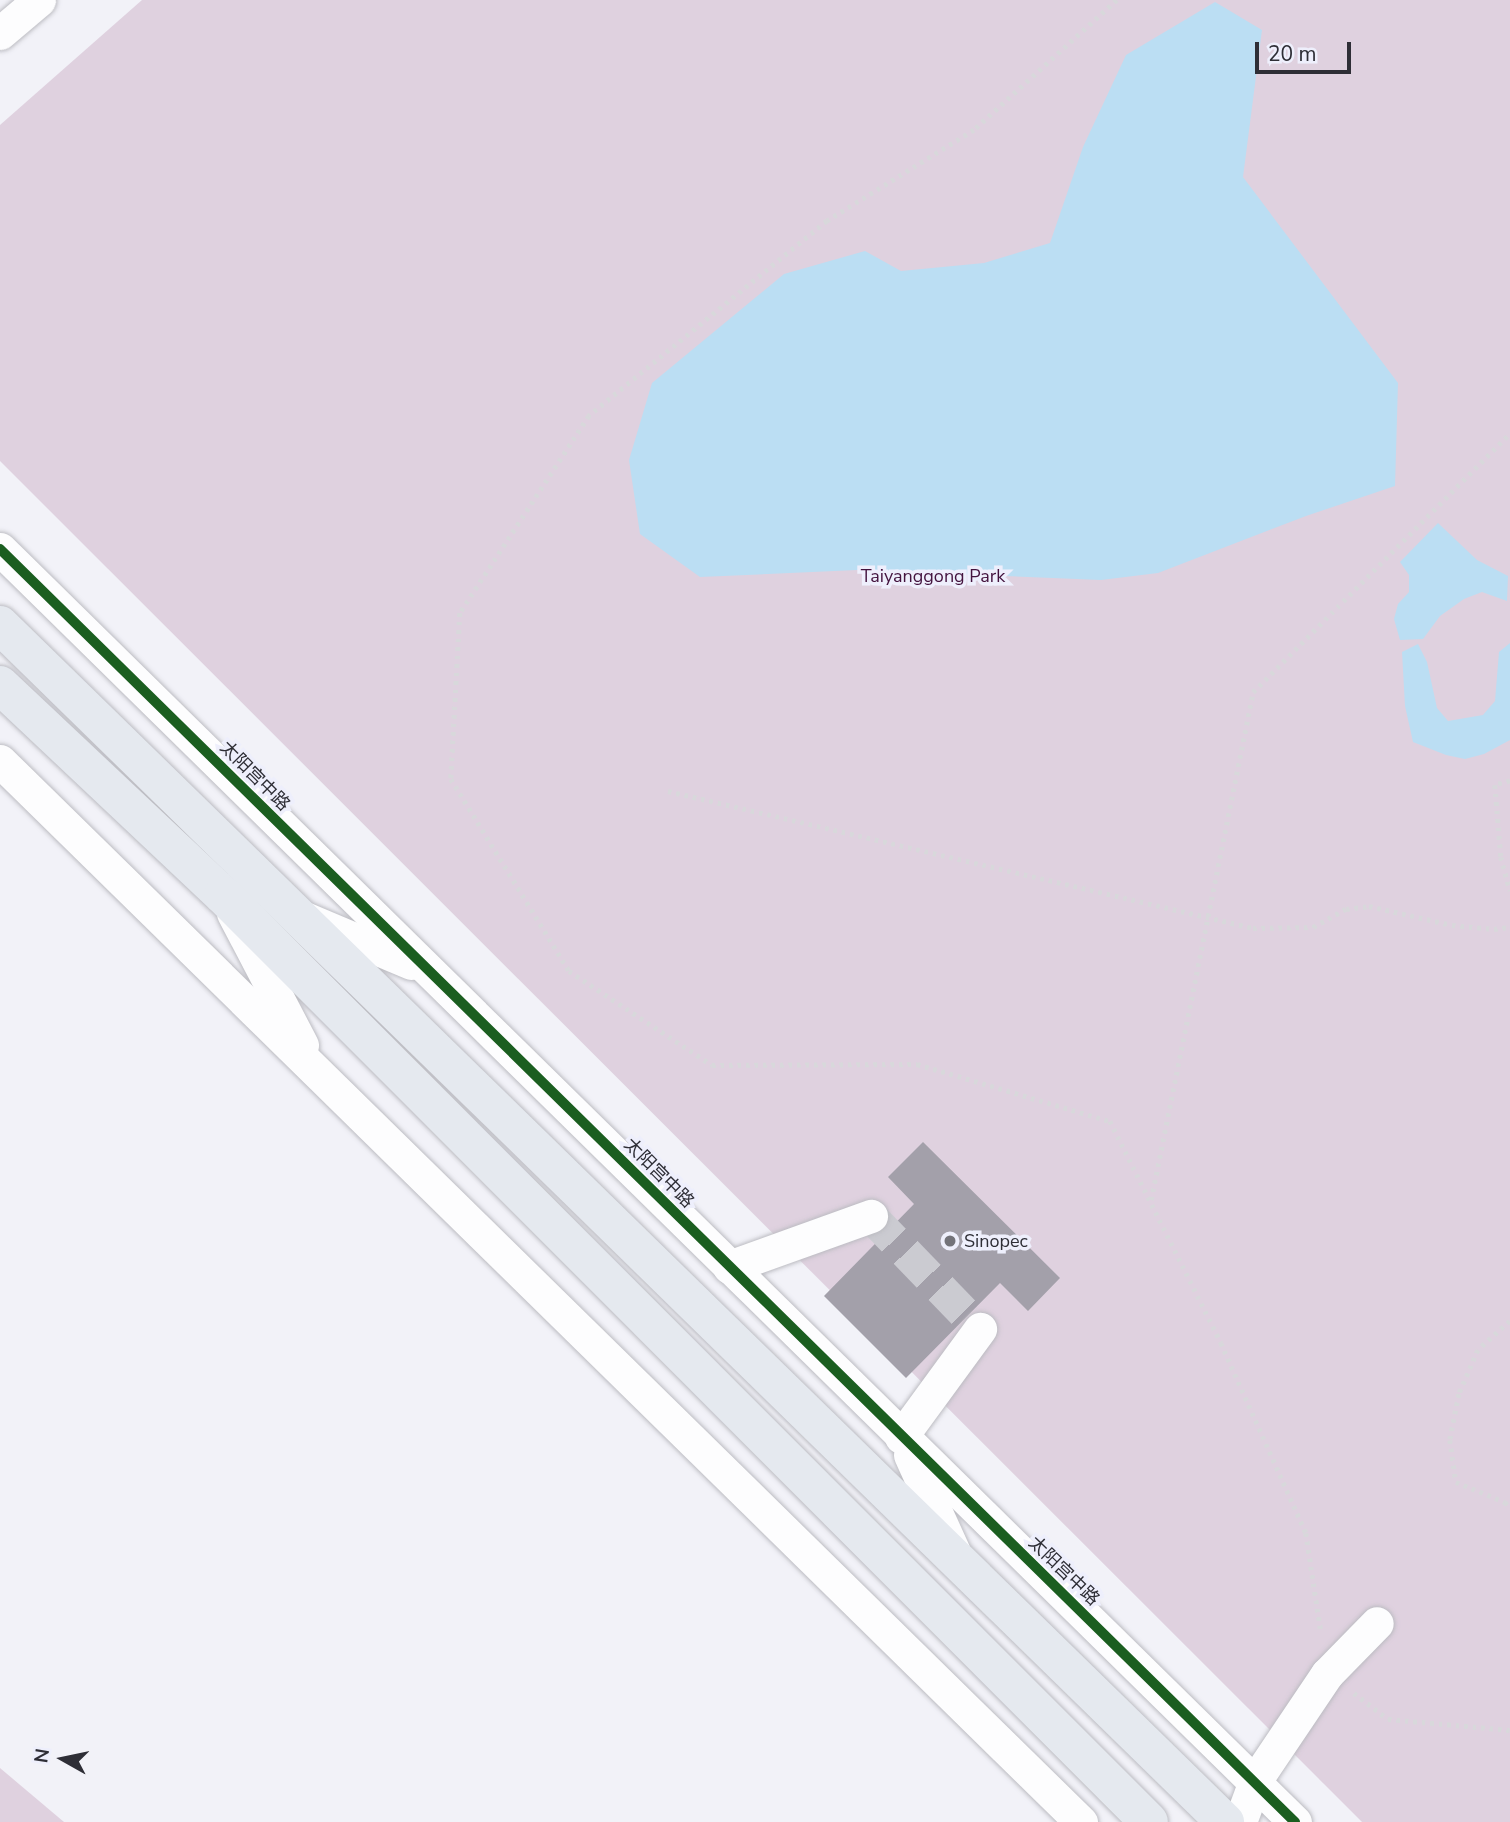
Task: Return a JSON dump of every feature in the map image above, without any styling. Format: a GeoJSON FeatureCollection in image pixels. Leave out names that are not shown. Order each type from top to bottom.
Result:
{"type":"FeatureCollection","features":[{"type":"Feature","properties":{"kind":"main road"},"geometry":{"type":"LineString","coordinates":[[0,625],[1225,1822]]}},
{"type":"Feature","properties":{"kind":"main road"},"geometry":{"type":"LineString","coordinates":[[0,685],[223,895],[1149,1822]]}},
{"type":"Feature","properties":{"kind":"street"},"geometry":{"type":"LineString","coordinates":[[0,33],[38,0]]}},
{"type":"Feature","properties":{"kind":"street","name":"太阳宫中路"},"geometry":{"type":"LineString","coordinates":[[0,548],[1295,1822]]}},
{"type":"Feature","properties":{"kind":"street"},"geometry":{"type":"LineString","coordinates":[[0,761],[1081,1822]]}},
{"type":"Feature","properties":{"kind":"street"},"geometry":{"type":"LineString","coordinates":[[223,895],[316,1071]]}},
{"type":"Feature","properties":{"kind":"street"},"geometry":{"type":"LineString","coordinates":[[297,915],[429,971]]}},
{"type":"Feature","properties":{"kind":"street"},"geometry":{"type":"LineString","coordinates":[[729,1267],[871,1216]]}},
{"type":"Feature","properties":{"kind":"street"},"geometry":{"type":"LineString","coordinates":[[957,1560],[901,1437],[980,1329]]}},
{"type":"Feature","properties":{"kind":"street"},"geometry":{"type":"LineString","coordinates":[[1240,1822],[1255,1782],[1328,1674],[1377,1623]]}},
{"type":"Feature","properties":{"kind":"path"},"geometry":{"type":"LineString","coordinates":[[1117,0],[974,130],[827,220],[589,416],[460,613],[451,779],[569,971],[712,1065],[917,1063],[1110,1121],[1221,1343],[1306,1533],[1328,1674],[1388,1719],[1510,1730]]}},
{"type":"Feature","properties":{"kind":"path"},"geometry":{"type":"LineString","coordinates":[[1150,1201],[1253,691],[1510,433]]}},
{"type":"Feature","properties":{"kind":"path"},"geometry":{"type":"LineString","coordinates":[[1510,781],[1495,785],[1501,857],[1510,891]]}},
{"type":"Feature","properties":{"kind":"path"},"geometry":{"type":"LineString","coordinates":[[668,790],[1253,928],[1313,928],[1346,909],[1369,906],[1452,925],[1494,929],[1510,927]]}},
{"type":"Feature","properties":{"kind":"path"},"geometry":{"type":"LineString","coordinates":[[1510,1321],[1478,1350],[1459,1394],[1450,1440],[1456,1482],[1505,1502],[1510,1508]]}},
{"type":"Feature","properties":{"kind":"green space","name":"Taiyanggong Park"},"geometry":{"type":"Polygon","coordinates":[[[142,0],[1510,0],[1510,1822],[1362,1822],[0,461],[0,125],[142,0]]]}},
{"type":"Feature","properties":{"kind":"green space"},"geometry":{"type":"Polygon","coordinates":[[[0,1768],[64,1822],[0,1822],[0,1768]]]}},
{"type":"Feature","properties":{"kind":"water"},"geometry":{"type":"Polygon","coordinates":[[[1215,2],[1262,30],[1243,177],[1398,383],[1395,486],[1306,516],[1158,573],[1101,580],[857,570],[700,577],[640,534],[629,460],[652,383],[784,274],[865,251],[901,271],[984,263],[1050,243],[1083,147],[1126,55],[1215,2]]]}},
{"type":"Feature","properties":{"kind":"water"},"geometry":{"type":"Polygon","coordinates":[[[1438,523],[1477,560],[1508,576],[1507,601],[1482,592],[1464,599],[1440,616],[1423,639],[1400,640],[1394,619],[1398,604],[1409,592],[1409,575],[1400,562],[1438,523]]]}},
{"type":"Feature","properties":{"kind":"water"},"geometry":{"type":"Polygon","coordinates":[[[1510,643],[1510,740],[1484,754],[1465,759],[1446,755],[1413,742],[1405,706],[1402,652],[1418,644],[1427,662],[1437,708],[1448,721],[1483,715],[1495,701],[1499,652],[1510,643]]]}},
{"type":"Feature","properties":{"kind":"building","name":"Sinopec"},"geometry":{"type":"Polygon","coordinates":[[[923,1142],[1060,1278],[1028,1311],[1000,1283],[906,1378],[824,1296],[914,1204],[888,1177],[923,1142]]]}},
{"type":"Feature","properties":{"kind":"tunnel"},"geometry":{"type":"LineString","coordinates":[[871,1216],[980,1329]]}},
{"type":"Feature","properties":{"kind":"cycle path"},"geometry":{"type":"LineString","coordinates":[[0,549],[1295,1822]]}},
{"type":"Feature","properties":{"kind":"place","name":"Sinopec"},"geometry":{"type":"Point","coordinates":[950,1241]}}]}
